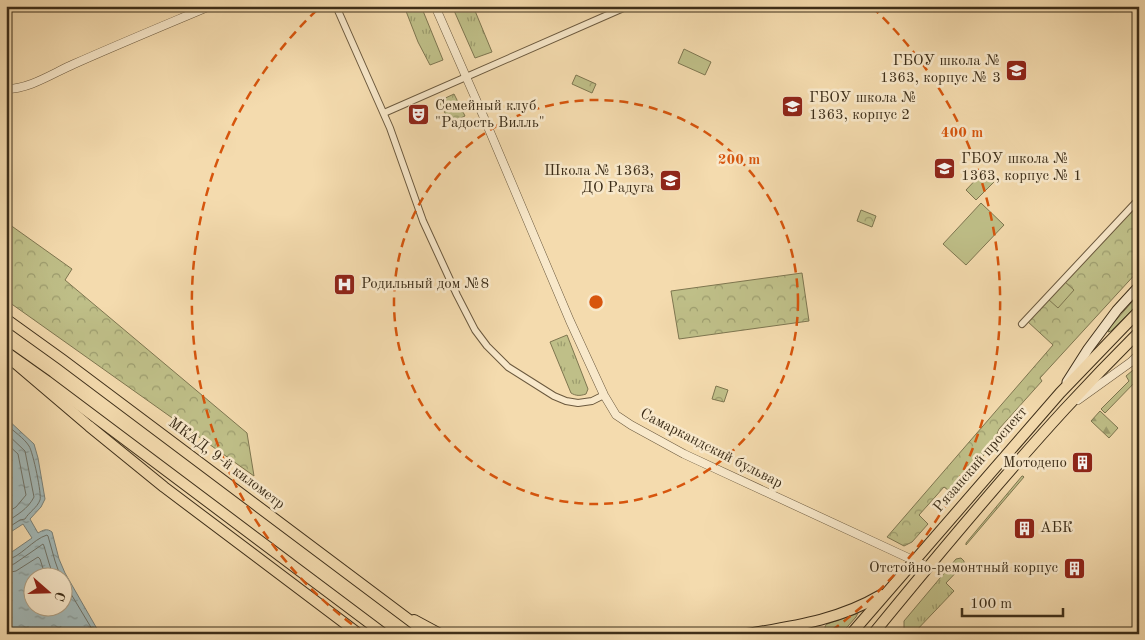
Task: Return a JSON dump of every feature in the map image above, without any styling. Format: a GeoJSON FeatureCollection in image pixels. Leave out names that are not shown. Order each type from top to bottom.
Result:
{"type":"FeatureCollection","features":[{"type":"Feature","properties":{"kind":"main road"},"geometry":{"type":"LineString","coordinates":[[1060,393],[1088,348],[1117,310],[1139,286]]}},
{"type":"Feature","properties":{"kind":"main road","name":"Рязанский проспект"},"geometry":{"type":"LineString","coordinates":[[851,634],[1060,393],[1139,311]]}},
{"type":"Feature","properties":{"kind":"main road","name":"МКАД, 9-й километр"},"geometry":{"type":"LineString","coordinates":[[6,319],[428,634]]}},
{"type":"Feature","properties":{"kind":"main road","name":"Рязанский проспект"},"geometry":{"type":"LineString","coordinates":[[873,634],[1020,459],[1139,332]]}},
{"type":"Feature","properties":{"kind":"main road"},"geometry":{"type":"LineString","coordinates":[[6,352],[384,634]]}},
{"type":"Feature","properties":{"kind":"main road"},"geometry":{"type":"LineString","coordinates":[[6,356],[164,487],[359,634]]}},
{"type":"Feature","properties":{"kind":"main road"},"geometry":{"type":"LineString","coordinates":[[747,634],[827,619],[864,605],[888,590]]}},
{"type":"Feature","properties":{"kind":"main road"},"geometry":{"type":"LineString","coordinates":[[392,607],[440,634]]}},
{"type":"Feature","properties":{"kind":"street"},"geometry":{"type":"LineString","coordinates":[[6,89],[16,89],[28,85],[210,6]]}},
{"type":"Feature","properties":{"kind":"street"},"geometry":{"type":"LineString","coordinates":[[336,6],[384,113],[423,221],[475,330],[487,346],[508,367],[566,401],[578,403],[604,396]]}},
{"type":"Feature","properties":{"kind":"street","name":"Самаркандский бульвар"},"geometry":{"type":"LineString","coordinates":[[435,6],[604,396],[616,415],[684,454],[928,567]]}},
{"type":"Feature","properties":{"kind":"street"},"geometry":{"type":"LineString","coordinates":[[384,113],[628,6]]}},
{"type":"Feature","properties":{"kind":"street"},"geometry":{"type":"LineString","coordinates":[[1022,324],[1139,199]]}},
{"type":"Feature","properties":{"kind":"street"},"geometry":{"type":"LineString","coordinates":[[1066,408],[1131,362],[1139,354]]}},
{"type":"Feature","properties":{"kind":"green space"},"geometry":{"type":"Polygon","coordinates":[[[404,6],[421,6],[443,60],[430,65],[418,42],[404,6]]]}},
{"type":"Feature","properties":{"kind":"green space"},"geometry":{"type":"Polygon","coordinates":[[[452,6],[473,6],[492,52],[475,58],[452,6]]]}},
{"type":"Feature","properties":{"kind":"green space"},"geometry":{"type":"Polygon","coordinates":[[[684,49],[711,62],[705,75],[678,63],[684,49]]]}},
{"type":"Feature","properties":{"kind":"green space"},"geometry":{"type":"Polygon","coordinates":[[[576,75],[596,84],[592,93],[572,84],[576,75]]]}},
{"type":"Feature","properties":{"kind":"green space"},"geometry":{"type":"Polygon","coordinates":[[[454,94],[465,116],[450,123],[439,101],[454,94]]]}},
{"type":"Feature","properties":{"kind":"green space"},"geometry":{"type":"Polygon","coordinates":[[[983,172],[994,182],[976,200],[966,190],[983,172]]]}},
{"type":"Feature","properties":{"kind":"green space"},"geometry":{"type":"Polygon","coordinates":[[[1139,201],[1139,270],[1040,378],[1042,381],[999,429],[993,444],[952,493],[944,487],[919,515],[928,524],[912,542],[904,546],[887,537],[1053,345],[1027,321],[1139,201]]]}},
{"type":"Feature","properties":{"kind":"green space"},"geometry":{"type":"Polygon","coordinates":[[[981,203],[1004,225],[966,265],[943,244],[981,203]]]}},
{"type":"Feature","properties":{"kind":"green space"},"geometry":{"type":"Polygon","coordinates":[[[861,210],[876,216],[872,227],[857,221],[861,210]]]}},
{"type":"Feature","properties":{"kind":"green space"},"geometry":{"type":"Polygon","coordinates":[[[6,222],[72,269],[65,280],[247,433],[254,476],[6,300],[6,222]]]}},
{"type":"Feature","properties":{"kind":"green space"},"geometry":{"type":"Polygon","coordinates":[[[802,273],[809,321],[679,339],[671,291],[802,273]]]}},
{"type":"Feature","properties":{"kind":"green space"},"geometry":{"type":"Polygon","coordinates":[[[1064,281],[1074,290],[1058,308],[1048,299],[1064,281]]]}},
{"type":"Feature","properties":{"kind":"green space"},"geometry":{"type":"Polygon","coordinates":[[[1139,294],[1139,303],[1108,332],[1110,327],[1139,294]]]}},
{"type":"Feature","properties":{"kind":"green space"},"geometry":{"type":"Polygon","coordinates":[[[567,335],[588,389],[584,395],[571,393],[550,342],[567,335]]]}},
{"type":"Feature","properties":{"kind":"green space"},"geometry":{"type":"Polygon","coordinates":[[[1139,365],[1139,378],[1105,413],[1101,409],[1129,381],[1126,376],[1139,365]]]}},
{"type":"Feature","properties":{"kind":"green space"},"geometry":{"type":"Polygon","coordinates":[[[716,386],[728,390],[724,402],[712,399],[716,386]]]}},
{"type":"Feature","properties":{"kind":"green space"},"geometry":{"type":"Polygon","coordinates":[[[1100,411],[1118,428],[1109,438],[1091,421],[1100,411]]]}},
{"type":"Feature","properties":{"kind":"green space"},"geometry":{"type":"Polygon","coordinates":[[[1022,476],[1024,477],[966,545],[966,543],[1022,476]]]}},
{"type":"Feature","properties":{"kind":"green space"},"geometry":{"type":"Polygon","coordinates":[[[961,558],[964,564],[946,583],[954,591],[911,634],[904,628],[904,621],[956,559],[961,558]]]}},
{"type":"Feature","properties":{"kind":"green space"},"geometry":{"type":"Polygon","coordinates":[[[858,613],[841,634],[830,634],[825,629],[827,624],[858,613]]]}},
{"type":"Feature","properties":{"kind":"water"},"geometry":{"type":"Polygon","coordinates":[[[6,418],[34,444],[45,499],[41,507],[30,519],[38,533],[45,530],[52,532],[63,568],[22,568],[22,618],[72,618],[72,585],[100,634],[6,634],[6,556],[32,538],[23,524],[6,535],[6,418]]]}},
{"type":"Feature","properties":{"kind":"place","name":"ГБОУ школа № 1363, корпус № 3"},"geometry":{"type":"Point","coordinates":[1017,70]}},
{"type":"Feature","properties":{"kind":"place","name":"ГБОУ школа № 1363, корпус 2"},"geometry":{"type":"Point","coordinates":[793,107]}},
{"type":"Feature","properties":{"kind":"place","name":"Семейный клуб \"Радость Вилль\""},"geometry":{"type":"Point","coordinates":[419,115]}},
{"type":"Feature","properties":{"kind":"place","name":"ГБОУ школа № 1363, корпус № 1"},"geometry":{"type":"Point","coordinates":[945,168]}},
{"type":"Feature","properties":{"kind":"place","name":"Школа № 1363, ДО Радуга"},"geometry":{"type":"Point","coordinates":[670,180]}},
{"type":"Feature","properties":{"kind":"place","name":"Родильный дом №8"},"geometry":{"type":"Point","coordinates":[345,284]}},
{"type":"Feature","properties":{"kind":"place","name":"Мотодепо"},"geometry":{"type":"Point","coordinates":[1083,463]}},
{"type":"Feature","properties":{"kind":"place","name":"АБК"},"geometry":{"type":"Point","coordinates":[1024,528]}},
{"type":"Feature","properties":{"kind":"place","name":"Отстойно-ремонтный корпус"},"geometry":{"type":"Point","coordinates":[1074,568]}}]}
